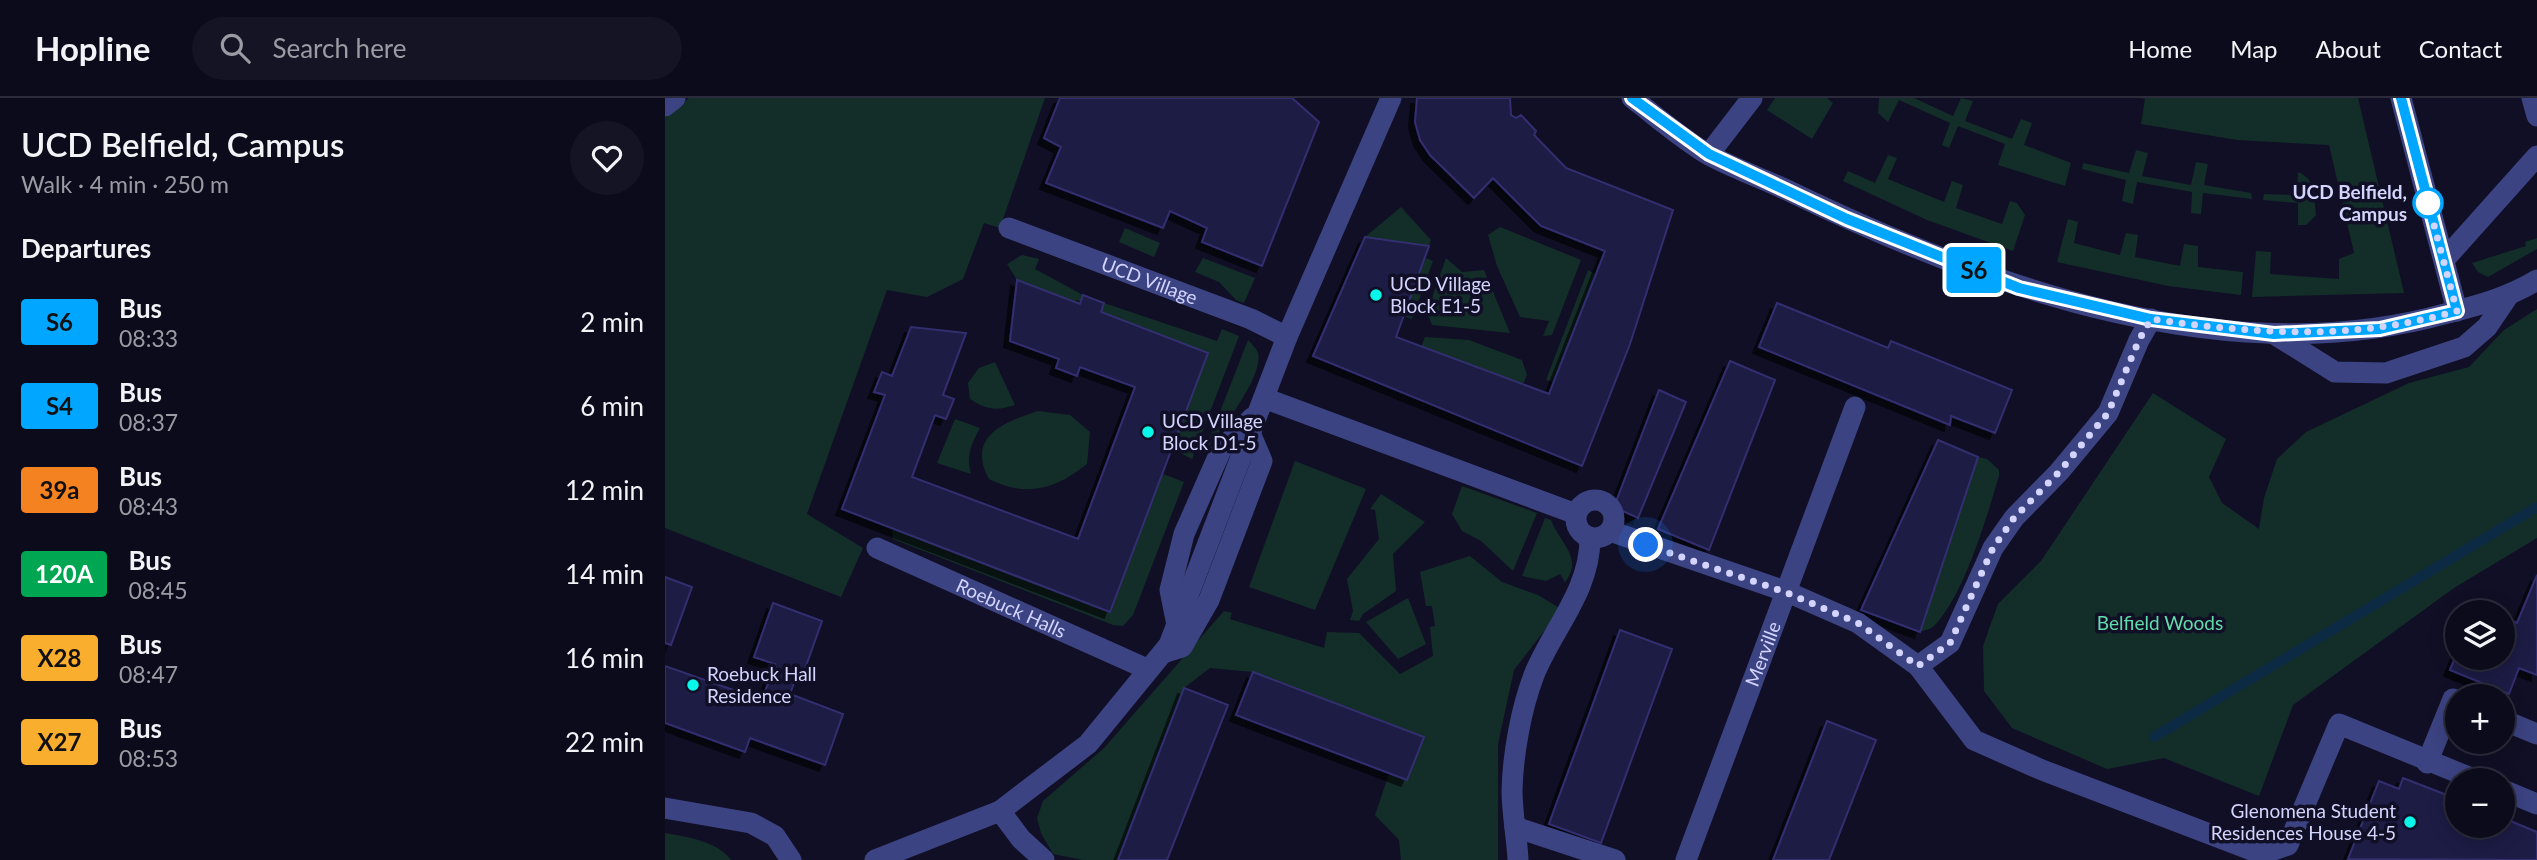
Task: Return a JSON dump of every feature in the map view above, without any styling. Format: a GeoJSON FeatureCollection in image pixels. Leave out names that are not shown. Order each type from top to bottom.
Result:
{"type":"FeatureCollection","features":[{"type":"Feature","properties":{"kind":"street"},"geometry":{"type":"LineString","coordinates":[[665,106],[675,98]]}},
{"type":"Feature","properties":{"kind":"street"},"geometry":{"type":"LineString","coordinates":[[875,860],[1000,811],[1088,744],[1168,645],[1287,337],[1391,98]]}},
{"type":"Feature","properties":{"kind":"street"},"geometry":{"type":"LineString","coordinates":[[1632,98],[1709,154],[1847,219],[2019,288],[2151,319],[2274,334],[2380,329],[2508,296],[2537,280]]}},
{"type":"Feature","properties":{"kind":"street"},"geometry":{"type":"LineString","coordinates":[[1709,154],[1752,98]]}},
{"type":"Feature","properties":{"kind":"street"},"geometry":{"type":"LineString","coordinates":[[2401,98],[2457,311]]}},
{"type":"Feature","properties":{"kind":"street"},"geometry":{"type":"LineString","coordinates":[[2532,98],[2537,116]]}},
{"type":"Feature","properties":{"kind":"street"},"geometry":{"type":"LineString","coordinates":[[2444,260],[2537,156]]}},
{"type":"Feature","properties":{"kind":"street","name":"UCD Village"},"geometry":{"type":"LineString","coordinates":[[1009,228],[1251,319],[1287,337]]}},
{"type":"Feature","properties":{"kind":"street"},"geometry":{"type":"LineString","coordinates":[[2274,334],[2335,372],[2386,373],[2464,347],[2487,327],[2508,296]]}},
{"type":"Feature","properties":{"kind":"street"},"geometry":{"type":"LineString","coordinates":[[1918,666],[1950,643],[1993,548],[2014,518],[2059,472],[2108,413],[2139,340],[2151,319]]}},
{"type":"Feature","properties":{"kind":"street"},"geometry":{"type":"LineString","coordinates":[[1261,404],[1576,514]]}},
{"type":"Feature","properties":{"kind":"street"},"geometry":{"type":"LineString","coordinates":[[1177,625],[1170,590],[1184,534],[1221,450],[1261,404]]}},
{"type":"Feature","properties":{"kind":"street","name":"Merville"},"geometry":{"type":"LineString","coordinates":[[1686,860],[1855,407]]}},
{"type":"Feature","properties":{"kind":"street"},"geometry":{"type":"LineString","coordinates":[[1154,661],[1182,647],[1209,600],[1262,461],[1250,433]]}},
{"type":"Feature","properties":{"kind":"street"},"geometry":{"type":"LineString","coordinates":[[1518,860],[1512,791],[1517,750],[1534,675],[1576,600],[1600,534],[1613,514],[1602,502],[1590,501],[1576,514]]}},
{"type":"Feature","properties":{"kind":"street"},"geometry":{"type":"LineString","coordinates":[[1576,514],[1580,531],[1600,534],[1785,592],[1858,623],[1918,666],[1974,740],[2042,770],[2262,853],[2288,845],[2339,724],[2445,769]]}},
{"type":"Feature","properties":{"kind":"street","name":"Roebuck Halls"},"geometry":{"type":"LineString","coordinates":[[877,548],[1154,661]]}},
{"type":"Feature","properties":{"kind":"street"},"geometry":{"type":"LineString","coordinates":[[2427,763],[2445,717]]}},
{"type":"Feature","properties":{"kind":"street"},"geometry":{"type":"LineString","coordinates":[[2515,725],[2537,734]]}},
{"type":"Feature","properties":{"kind":"street"},"geometry":{"type":"LineString","coordinates":[[2515,795],[2537,804]]}},
{"type":"Feature","properties":{"kind":"street"},"geometry":{"type":"LineString","coordinates":[[665,808],[751,823],[775,836],[791,860]]}},
{"type":"Feature","properties":{"kind":"street"},"geometry":{"type":"LineString","coordinates":[[1000,811],[1021,839],[1044,860]]}},
{"type":"Feature","properties":{"kind":"street"},"geometry":{"type":"LineString","coordinates":[[1515,827],[1615,860]]}},
{"type":"Feature","properties":{"kind":"green space"},"geometry":{"type":"Polygon","coordinates":[[[689,98],[1045,98],[1000,228],[984,223],[963,279],[927,297],[887,290],[807,514],[863,548],[841,597],[665,528],[665,117],[689,98]]]}},
{"type":"Feature","properties":{"kind":"green space"},"geometry":{"type":"Polygon","coordinates":[[[1775,98],[1827,98],[1833,103],[1812,139],[1767,110],[1775,98]]]}},
{"type":"Feature","properties":{"kind":"green space"},"geometry":{"type":"Polygon","coordinates":[[[1879,98],[1914,98],[1953,116],[1961,98],[1973,101],[1965,121],[2012,139],[2021,119],[2032,123],[2024,145],[2071,163],[2065,186],[1998,165],[2005,144],[1958,126],[1949,148],[1942,145],[1950,123],[1899,100],[1888,122],[1878,113],[1879,98]]]}},
{"type":"Feature","properties":{"kind":"green space"},"geometry":{"type":"Polygon","coordinates":[[[2141,98],[2358,98],[2404,293],[2252,297],[2256,251],[2271,252],[2270,274],[2339,279],[2339,259],[2354,253],[2329,145],[2237,140],[2141,124],[2145,99],[2141,98]]]}},
{"type":"Feature","properties":{"kind":"green space"},"geometry":{"type":"Polygon","coordinates":[[[2136,150],[2148,153],[2142,176],[2191,185],[2196,162],[2208,164],[2204,185],[2251,193],[2252,199],[2203,193],[2201,214],[2191,213],[2192,192],[2137,182],[2133,204],[2122,201],[2126,180],[2082,169],[2083,163],[2129,173],[2136,150]]]}},
{"type":"Feature","properties":{"kind":"green space"},"geometry":{"type":"Polygon","coordinates":[[[1888,155],[1897,158],[1888,179],[1944,202],[1952,181],[1963,185],[1956,208],[2002,224],[2010,201],[2017,203],[2025,215],[2013,251],[1927,220],[1843,181],[1848,171],[1875,183],[1888,155]]]}},
{"type":"Feature","properties":{"kind":"green space"},"geometry":{"type":"Polygon","coordinates":[[[2298,172],[2312,184],[2314,196],[2316,215],[2306,225],[2298,225],[2298,203],[2263,200],[2264,194],[2297,195],[2298,172]]]}},
{"type":"Feature","properties":{"kind":"green space"},"geometry":{"type":"Polygon","coordinates":[[[1401,207],[1431,240],[1429,246],[1365,237],[1401,207]]]}},
{"type":"Feature","properties":{"kind":"green space"},"geometry":{"type":"Polygon","coordinates":[[[2068,219],[2078,222],[2074,243],[2120,255],[2126,233],[2138,235],[2135,257],[2180,266],[2184,244],[2198,246],[2198,267],[2243,272],[2241,295],[2168,286],[2057,262],[2068,219]]]}},
{"type":"Feature","properties":{"kind":"green space"},"geometry":{"type":"Polygon","coordinates":[[[1500,227],[1581,260],[1552,335],[1543,336],[1549,321],[1520,317],[1497,266],[1488,235],[1500,227]]]}},
{"type":"Feature","properties":{"kind":"green space"},"geometry":{"type":"Polygon","coordinates":[[[1125,228],[1160,243],[1154,257],[1119,242],[1125,228]]]}},
{"type":"Feature","properties":{"kind":"green space"},"geometry":{"type":"Polygon","coordinates":[[[2537,238],[2537,249],[2488,277],[2478,272],[2472,263],[2526,246],[2525,242],[2537,238]]]}},
{"type":"Feature","properties":{"kind":"green space"},"geometry":{"type":"Polygon","coordinates":[[[1022,255],[1039,259],[1035,269],[1083,295],[1080,304],[1017,280],[1007,264],[1022,255]]]}},
{"type":"Feature","properties":{"kind":"green space"},"geometry":{"type":"Polygon","coordinates":[[[1203,258],[1255,278],[1244,303],[1236,300],[1219,282],[1195,272],[1203,258]]]}},
{"type":"Feature","properties":{"kind":"green space"},"geometry":{"type":"Polygon","coordinates":[[[1426,258],[1433,261],[1412,319],[1403,316],[1426,258]]]}},
{"type":"Feature","properties":{"kind":"green space"},"geometry":{"type":"Polygon","coordinates":[[[1446,258],[1462,272],[1484,270],[1510,333],[1432,325],[1427,312],[1446,258]]]}},
{"type":"Feature","properties":{"kind":"green space"},"geometry":{"type":"Polygon","coordinates":[[[1588,270],[1595,274],[1554,382],[1546,380],[1588,270]]]}},
{"type":"Feature","properties":{"kind":"green space"},"geometry":{"type":"Polygon","coordinates":[[[1104,303],[1217,341],[1222,329],[1239,336],[1192,459],[1172,449],[1208,353],[1101,312],[1104,303]]]}},
{"type":"Feature","properties":{"kind":"green space","name":"Belfield Woods"},"geometry":{"type":"Polygon","coordinates":[[[2537,309],[2537,538],[2454,588],[2293,705],[2259,796],[2164,758],[2107,769],[2012,728],[1984,691],[1983,646],[1998,604],[2041,561],[2153,393],[2226,439],[2209,477],[2222,503],[2259,529],[2264,498],[2277,459],[2306,432],[2409,383],[2469,367],[2504,330],[2537,309]]]}},
{"type":"Feature","properties":{"kind":"green space"},"geometry":{"type":"Polygon","coordinates":[[[1425,337],[1469,340],[1522,360],[1527,375],[1523,384],[1421,347],[1425,337]]]}},
{"type":"Feature","properties":{"kind":"green space"},"geometry":{"type":"Polygon","coordinates":[[[1248,340],[1258,353],[1254,376],[1239,405],[1204,453],[1248,340]]]}},
{"type":"Feature","properties":{"kind":"green space"},"geometry":{"type":"Polygon","coordinates":[[[995,362],[1015,405],[992,408],[970,399],[968,383],[979,368],[995,362]]]}},
{"type":"Feature","properties":{"kind":"green space"},"geometry":{"type":"Polygon","coordinates":[[[1038,411],[1070,415],[1090,432],[1087,464],[1064,480],[1040,488],[1016,488],[989,479],[983,464],[985,442],[1001,426],[1038,411]]]}},
{"type":"Feature","properties":{"kind":"green space"},"geometry":{"type":"Polygon","coordinates":[[[955,419],[980,428],[970,450],[971,474],[937,463],[955,419]]]}},
{"type":"Feature","properties":{"kind":"green space"},"geometry":{"type":"Polygon","coordinates":[[[1978,457],[1987,459],[1999,470],[1981,533],[1965,576],[1945,613],[1933,627],[1920,632],[1978,457]]]}},
{"type":"Feature","properties":{"kind":"green space"},"geometry":{"type":"Polygon","coordinates":[[[1295,461],[1366,489],[1315,610],[1249,587],[1295,461]]]}},
{"type":"Feature","properties":{"kind":"green space"},"geometry":{"type":"Polygon","coordinates":[[[1163,474],[1184,482],[1133,615],[1123,626],[1113,625],[893,539],[892,528],[1110,611],[1163,474]]]}},
{"type":"Feature","properties":{"kind":"green space"},"geometry":{"type":"Polygon","coordinates":[[[1462,486],[1537,513],[1513,571],[1481,541],[1462,531],[1452,514],[1462,486]]]}},
{"type":"Feature","properties":{"kind":"green space"},"geometry":{"type":"Polygon","coordinates":[[[1381,494],[1425,522],[1393,554],[1396,591],[1363,614],[1359,621],[1350,620],[1353,611],[1347,579],[1379,539],[1375,510],[1370,509],[1381,494]]]}},
{"type":"Feature","properties":{"kind":"green space"},"geometry":{"type":"Polygon","coordinates":[[[1545,518],[1551,520],[1569,551],[1572,566],[1565,582],[1560,574],[1546,581],[1522,576],[1545,518]]]}},
{"type":"Feature","properties":{"kind":"green space"},"geometry":{"type":"Polygon","coordinates":[[[1470,556],[1502,582],[1538,595],[1561,609],[1514,670],[1498,744],[1498,860],[1401,860],[1399,840],[1375,815],[1389,774],[1407,780],[1423,737],[1253,672],[1210,668],[1184,688],[1118,860],[1083,860],[1053,854],[1041,833],[1037,818],[1043,801],[1104,748],[1224,611],[1232,613],[1230,619],[1324,648],[1327,632],[1359,633],[1400,674],[1433,656],[1430,627],[1435,626],[1432,606],[1426,606],[1420,572],[1470,556]]]}},
{"type":"Feature","properties":{"kind":"green space"},"geometry":{"type":"Polygon","coordinates":[[[1408,598],[1426,644],[1398,659],[1366,622],[1408,598]]]}},
{"type":"Feature","properties":{"kind":"green space"},"geometry":{"type":"Polygon","coordinates":[[[665,833],[710,844],[731,860],[665,860],[665,833]]]}},
{"type":"Feature","properties":{"kind":"building"},"geometry":{"type":"Polygon","coordinates":[[[1060,98],[1292,98],[1319,122],[1262,266],[1202,242],[1207,228],[1170,211],[1163,228],[1046,183],[1061,147],[1044,138],[1060,98]]]}},
{"type":"Feature","properties":{"kind":"building","name":"UCD Village Block E1-5"},"geometry":{"type":"Polygon","coordinates":[[[1417,98],[1510,98],[1511,115],[1516,118],[1521,115],[1536,131],[1534,135],[1566,168],[1673,210],[1630,344],[1582,466],[1313,356],[1365,237],[1429,246],[1396,337],[1549,394],[1605,251],[1541,226],[1493,178],[1474,198],[1430,155],[1420,140],[1415,122],[1417,98]]]}},
{"type":"Feature","properties":{"kind":"building","name":"UCD Village Block D1-5"},"geometry":{"type":"Polygon","coordinates":[[[1017,280],[1080,304],[1083,295],[1104,303],[1101,312],[1208,353],[1110,612],[842,509],[885,395],[874,392],[882,372],[892,376],[911,327],[966,333],[943,395],[954,399],[946,419],[935,415],[912,477],[1078,539],[1135,387],[1080,367],[1077,376],[1056,368],[1059,359],[1010,341],[1017,280]]]}},
{"type":"Feature","properties":{"kind":"building"},"geometry":{"type":"Polygon","coordinates":[[[1777,303],[1888,348],[1891,341],[2012,390],[1995,433],[1951,416],[1950,425],[1759,347],[1777,303]]]}},
{"type":"Feature","properties":{"kind":"building"},"geometry":{"type":"Polygon","coordinates":[[[1730,361],[1775,380],[1709,550],[1658,529],[1730,361]]]}},
{"type":"Feature","properties":{"kind":"building"},"geometry":{"type":"Polygon","coordinates":[[[1659,390],[1686,402],[1638,518],[1614,507],[1659,390]]]}},
{"type":"Feature","properties":{"kind":"building"},"geometry":{"type":"Polygon","coordinates":[[[1938,440],[1978,457],[1920,632],[1861,610],[1938,440]]]}},
{"type":"Feature","properties":{"kind":"building"},"geometry":{"type":"Polygon","coordinates":[[[2537,575],[2537,675],[2519,668],[2513,684],[2484,684],[2450,670],[2515,670],[2515,622],[2517,623],[2537,575]]]}},
{"type":"Feature","properties":{"kind":"building","name":"Roebuck Hall Residence"},"geometry":{"type":"Polygon","coordinates":[[[665,577],[692,587],[671,645],[665,643],[665,577]]]}},
{"type":"Feature","properties":{"kind":"building","name":"Roebuck Hall Residence"},"geometry":{"type":"Polygon","coordinates":[[[773,603],[822,621],[802,677],[797,675],[790,694],[843,714],[825,765],[750,738],[745,752],[665,723],[665,666],[762,700],[775,664],[754,657],[773,603]]]}},
{"type":"Feature","properties":{"kind":"building"},"geometry":{"type":"Polygon","coordinates":[[[1620,630],[1672,649],[1601,843],[1549,824],[1620,630]]]}},
{"type":"Feature","properties":{"kind":"building"},"geometry":{"type":"Polygon","coordinates":[[[1253,672],[1424,737],[1407,780],[1236,715],[1253,672]]]}},
{"type":"Feature","properties":{"kind":"building"},"geometry":{"type":"Polygon","coordinates":[[[1184,688],[1228,705],[1167,860],[1118,860],[1184,688]]]}},
{"type":"Feature","properties":{"kind":"building"},"geometry":{"type":"Polygon","coordinates":[[[1827,721],[1876,740],[1829,860],[1773,860],[1827,721]]]}},
{"type":"Feature","properties":{"kind":"building","name":"Glenomena Student Residences House 4-5"},"geometry":{"type":"Polygon","coordinates":[[[2403,778],[2445,794],[2445,838],[2515,838],[2515,823],[2537,832],[2537,860],[2348,859],[2379,781],[2399,789],[2403,778]]]}},
{"type":"Feature","properties":{"kind":"waterway"},"geometry":{"type":"LineString","coordinates":[[2154,737],[2537,507]]}},
{"type":"Feature","properties":{"kind":"bus line","name":"S6"},"geometry":{"type":"LineString","coordinates":[[1632,98],[1709,154],[1847,219],[2019,288],[2151,319],[2274,334],[2380,329],[2411,324],[2457,311],[2401,98]]}},
{"type":"Feature","properties":{"kind":"place","name":"UCD Belfield, Campus"},"geometry":{"type":"Point","coordinates":[2428,203]}},
{"type":"Feature","properties":{"kind":"place","name":"UCD Village Block E1-5"},"geometry":{"type":"Point","coordinates":[1376,295]}},
{"type":"Feature","properties":{"kind":"place","name":"UCD Village Block D1-5"},"geometry":{"type":"Point","coordinates":[1148,432]}},
{"type":"Feature","properties":{"kind":"place","name":"Roebuck Hall Residence"},"geometry":{"type":"Point","coordinates":[693,685]}},
{"type":"Feature","properties":{"kind":"place","name":"Glenomena Student Residences House 4-5"},"geometry":{"type":"Point","coordinates":[2410,822]}},
{"type":"Feature","properties":{"kind":"route"},"geometry":{"type":"LineString","coordinates":[[1646,545],[1785,592],[1858,623],[1918,666],[1950,643],[1993,548],[2014,518],[2059,472],[2108,413],[2139,340],[2151,319],[2274,334],[2380,329],[2411,324],[2457,311],[2427,199],[2428,203]]}}]}
